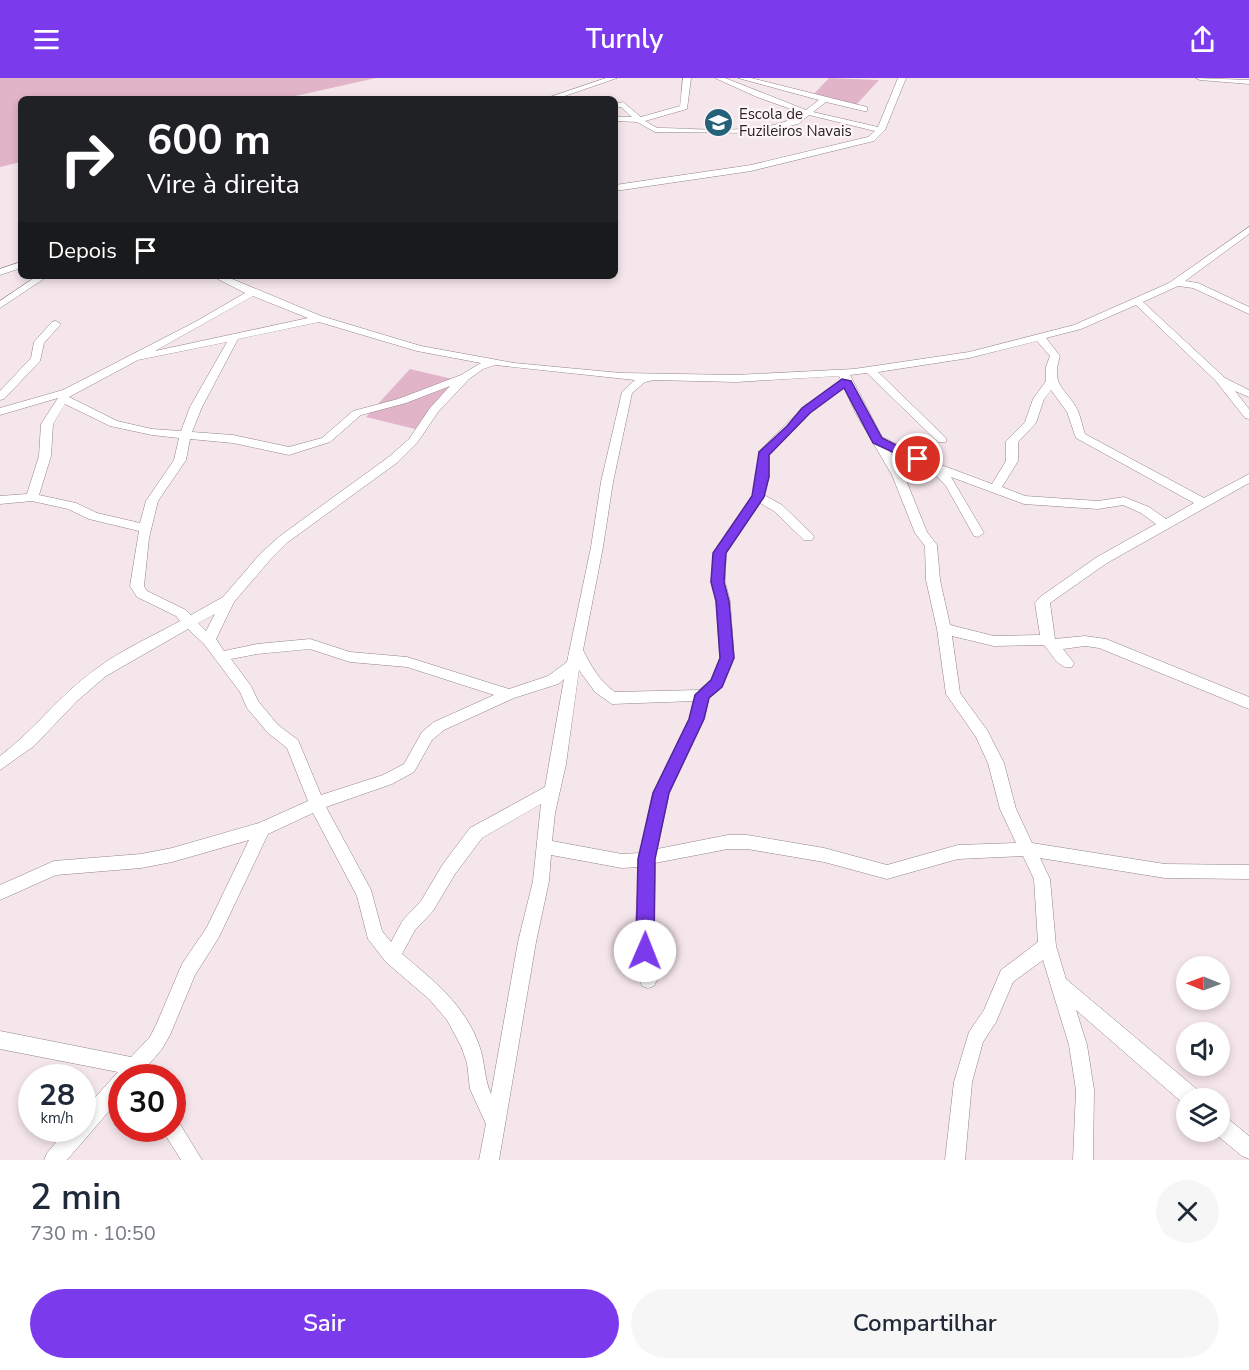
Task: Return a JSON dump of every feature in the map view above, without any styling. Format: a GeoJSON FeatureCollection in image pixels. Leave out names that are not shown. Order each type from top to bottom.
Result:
{"type":"FeatureCollection","features":[{"type":"Feature","properties":{"kind":"street"},"geometry":{"type":"LineString","coordinates":[[557,96],[613,78]]}},
{"type":"Feature","properties":{"kind":"street"},"geometry":{"type":"LineString","coordinates":[[618,119],[639,120],[684,107],[687,78]]}},
{"type":"Feature","properties":{"kind":"street"},"geometry":{"type":"LineString","coordinates":[[719,78],[760,98],[808,114],[881,130]]}},
{"type":"Feature","properties":{"kind":"street"},"geometry":{"type":"LineString","coordinates":[[618,188],[751,168],[871,139],[881,130],[902,78]]}},
{"type":"Feature","properties":{"kind":"street"},"geometry":{"type":"LineString","coordinates":[[1200,78],[1249,82]]}},
{"type":"Feature","properties":{"kind":"street"},"geometry":{"type":"LineString","coordinates":[[747,79],[771,84],[823,101],[864,109]]}},
{"type":"Feature","properties":{"kind":"street"},"geometry":{"type":"LineString","coordinates":[[618,105],[623,104],[650,128],[661,131],[758,131],[788,124],[808,114],[823,101]]}},
{"type":"Feature","properties":{"kind":"street"},"geometry":{"type":"LineString","coordinates":[[65,395],[114,424],[152,432],[185,434],[294,450],[326,440],[357,413],[375,410],[470,368],[494,362],[652,378],[844,377],[870,370],[961,356],[1094,321],[1178,283],[1194,280],[1249,230]]}},
{"type":"Feature","properties":{"kind":"street"},"geometry":{"type":"LineString","coordinates":[[0,272],[18,266]]}},
{"type":"Feature","properties":{"kind":"street"},"geometry":{"type":"LineString","coordinates":[[0,305],[39,279]]}},
{"type":"Feature","properties":{"kind":"street"},"geometry":{"type":"LineString","coordinates":[[223,279],[317,320],[422,349],[470,368]]}},
{"type":"Feature","properties":{"kind":"street"},"geometry":{"type":"LineString","coordinates":[[1194,280],[1249,311]]}},
{"type":"Feature","properties":{"kind":"street"},"geometry":{"type":"LineString","coordinates":[[0,412],[65,395],[127,360],[199,324],[252,293]]}},
{"type":"Feature","properties":{"kind":"street"},"geometry":{"type":"LineString","coordinates":[[1138,302],[1219,378],[1249,416]]}},
{"type":"Feature","properties":{"kind":"street"},"geometry":{"type":"LineString","coordinates":[[127,360],[317,320]]}},
{"type":"Feature","properties":{"kind":"street"},"geometry":{"type":"LineString","coordinates":[[0,397],[36,359],[39,342],[56,324]]}},
{"type":"Feature","properties":{"kind":"street"},"geometry":{"type":"LineString","coordinates":[[235,336],[209,379],[185,434],[180,460],[152,501],[137,586],[142,594],[181,613],[209,640],[246,690],[252,704],[273,729],[293,744],[318,805],[365,895],[374,934],[392,956],[436,994],[453,1014],[469,1042],[476,1063],[479,1089],[495,1122]]}},
{"type":"Feature","properties":{"kind":"street"},"geometry":{"type":"LineString","coordinates":[[1039,337],[1055,356],[1050,366],[1051,382],[1072,411],[1077,429],[1086,441],[1203,503]]}},
{"type":"Feature","properties":{"kind":"street"},"geometry":{"type":"LineString","coordinates":[[209,640],[228,600],[247,576],[284,539],[365,481],[413,441],[434,410],[470,368]]}},
{"type":"Feature","properties":{"kind":"street"},"geometry":{"type":"LineString","coordinates":[[870,370],[942,440]]}},
{"type":"Feature","properties":{"kind":"street"},"geometry":{"type":"LineString","coordinates":[[608,375],[622,382],[627,392]]}},
{"type":"Feature","properties":{"kind":"street"},"geometry":{"type":"LineString","coordinates":[[844,377],[898,475],[921,533],[931,545],[933,580],[944,629],[953,694],[982,734],[996,763],[1008,809],[1045,891],[1043,920],[1047,946],[1078,1045],[1085,1090],[1083,1160]]}},
{"type":"Feature","properties":{"kind":"street"},"geometry":{"type":"LineString","coordinates":[[575,657],[591,680],[612,698],[621,700],[702,695],[717,683],[727,658],[723,601],[718,582],[720,553],[758,497],[763,477],[763,454],[844,377]]}},
{"type":"Feature","properties":{"kind":"street"},"geometry":{"type":"LineString","coordinates":[[489,1160],[545,847],[551,791],[558,764],[607,482],[627,392],[641,380],[652,378]]}},
{"type":"Feature","properties":{"kind":"street"},"geometry":{"type":"LineString","coordinates":[[1219,378],[1249,394]]}},
{"type":"Feature","properties":{"kind":"street"},"geometry":{"type":"LineString","coordinates":[[994,490],[1012,461],[1012,441],[1030,423],[1039,399],[1051,382]]}},
{"type":"Feature","properties":{"kind":"street"},"geometry":{"type":"LineString","coordinates":[[32,497],[45,456],[47,424],[65,395]]}},
{"type":"Feature","properties":{"kind":"street"},"geometry":{"type":"LineString","coordinates":[[878,440],[932,466],[994,490],[1039,502],[1098,505],[1124,501],[1145,510],[1166,525]]}},
{"type":"Feature","properties":{"kind":"street"},"geometry":{"type":"LineString","coordinates":[[932,466],[951,484],[978,533]]}},
{"type":"Feature","properties":{"kind":"street"},"geometry":{"type":"LineString","coordinates":[[1066,663],[1050,643],[1042,603],[1101,560],[1249,478]]}},
{"type":"Feature","properties":{"kind":"street"},"geometry":{"type":"LineString","coordinates":[[0,500],[32,497],[72,506],[93,516],[146,528]]}},
{"type":"Feature","properties":{"kind":"street"},"geometry":{"type":"LineString","coordinates":[[758,497],[778,507],[808,537]]}},
{"type":"Feature","properties":{"kind":"street"},"geometry":{"type":"LineString","coordinates":[[0,764],[29,742],[72,697],[101,672],[228,600]]}},
{"type":"Feature","properties":{"kind":"street"},"geometry":{"type":"LineString","coordinates":[[944,629],[994,641],[1036,638],[1050,643],[1085,641],[1101,643],[1249,703]]}},
{"type":"Feature","properties":{"kind":"street"},"geometry":{"type":"LineString","coordinates":[[223,656],[257,649],[310,644],[350,657],[407,662],[509,694]]}},
{"type":"Feature","properties":{"kind":"street"},"geometry":{"type":"LineString","coordinates":[[0,893],[54,868],[141,861],[172,855],[262,829],[336,795],[387,780],[410,768],[427,736],[439,726],[509,694],[554,680],[575,657]]}},
{"type":"Feature","properties":{"kind":"street"},"geometry":{"type":"LineString","coordinates":[[648,980],[645,951],[646,859],[661,793],[697,719],[702,695]]}},
{"type":"Feature","properties":{"kind":"street"},"geometry":{"type":"LineString","coordinates":[[392,956],[410,925],[427,906],[449,869],[476,833],[551,791]]}},
{"type":"Feature","properties":{"kind":"street"},"geometry":{"type":"LineString","coordinates":[[138,1064],[156,1043],[164,1029],[188,970],[213,932],[262,829]]}},
{"type":"Feature","properties":{"kind":"street"},"geometry":{"type":"LineString","coordinates":[[545,847],[622,861],[646,859],[728,842],[755,842],[824,855],[887,872],[958,852],[1028,849],[1165,871],[1249,872]]}},
{"type":"Feature","properties":{"kind":"street"},"geometry":{"type":"LineString","coordinates":[[955,1160],[963,1082],[975,1038],[990,1016],[1008,976],[1047,946]]}},
{"type":"Feature","properties":{"kind":"street"},"geometry":{"type":"LineString","coordinates":[[1058,983],[1180,1088]]}},
{"type":"Feature","properties":{"kind":"street"},"geometry":{"type":"LineString","coordinates":[[0,1040],[122,1064]]}},
{"type":"Feature","properties":{"kind":"street"},"geometry":{"type":"LineString","coordinates":[[96,1111],[108,1098]]}},
{"type":"Feature","properties":{"kind":"street"},"geometry":{"type":"LineString","coordinates":[[1230,1133],[1249,1149]]}},
{"type":"Feature","properties":{"kind":"street"},"geometry":{"type":"LineString","coordinates":[[54,1160],[69,1142]]}},
{"type":"Feature","properties":{"kind":"street"},"geometry":{"type":"LineString","coordinates":[[180,1142],[192,1160]]}},
{"type":"Feature","properties":{"kind":"shaded area"},"geometry":{"type":"Polygon","coordinates":[[[0,78],[376,78],[295,96],[18,96],[18,163],[0,167],[0,78]]]}},
{"type":"Feature","properties":{"kind":"shaded area"},"geometry":{"type":"Polygon","coordinates":[[[829,78],[879,80],[855,106],[811,97],[829,78]]]}},
{"type":"Feature","properties":{"kind":"shaded area"},"geometry":{"type":"Polygon","coordinates":[[[410,369],[461,381],[419,430],[366,417],[410,369]]]}},
{"type":"Feature","properties":{"kind":"place","name":"Escola de Fuzileiros Navais"},"geometry":{"type":"Point","coordinates":[718,123]}},
{"type":"Feature","properties":{"kind":"route"},"geometry":{"type":"LineString","coordinates":[[645,951],[646,859],[661,793],[697,719],[702,695],[717,683],[727,658],[723,601],[718,582],[720,553],[758,497],[763,477],[761,458],[763,454],[792,428],[806,411],[846,381],[878,440],[918,459]]}}]}
